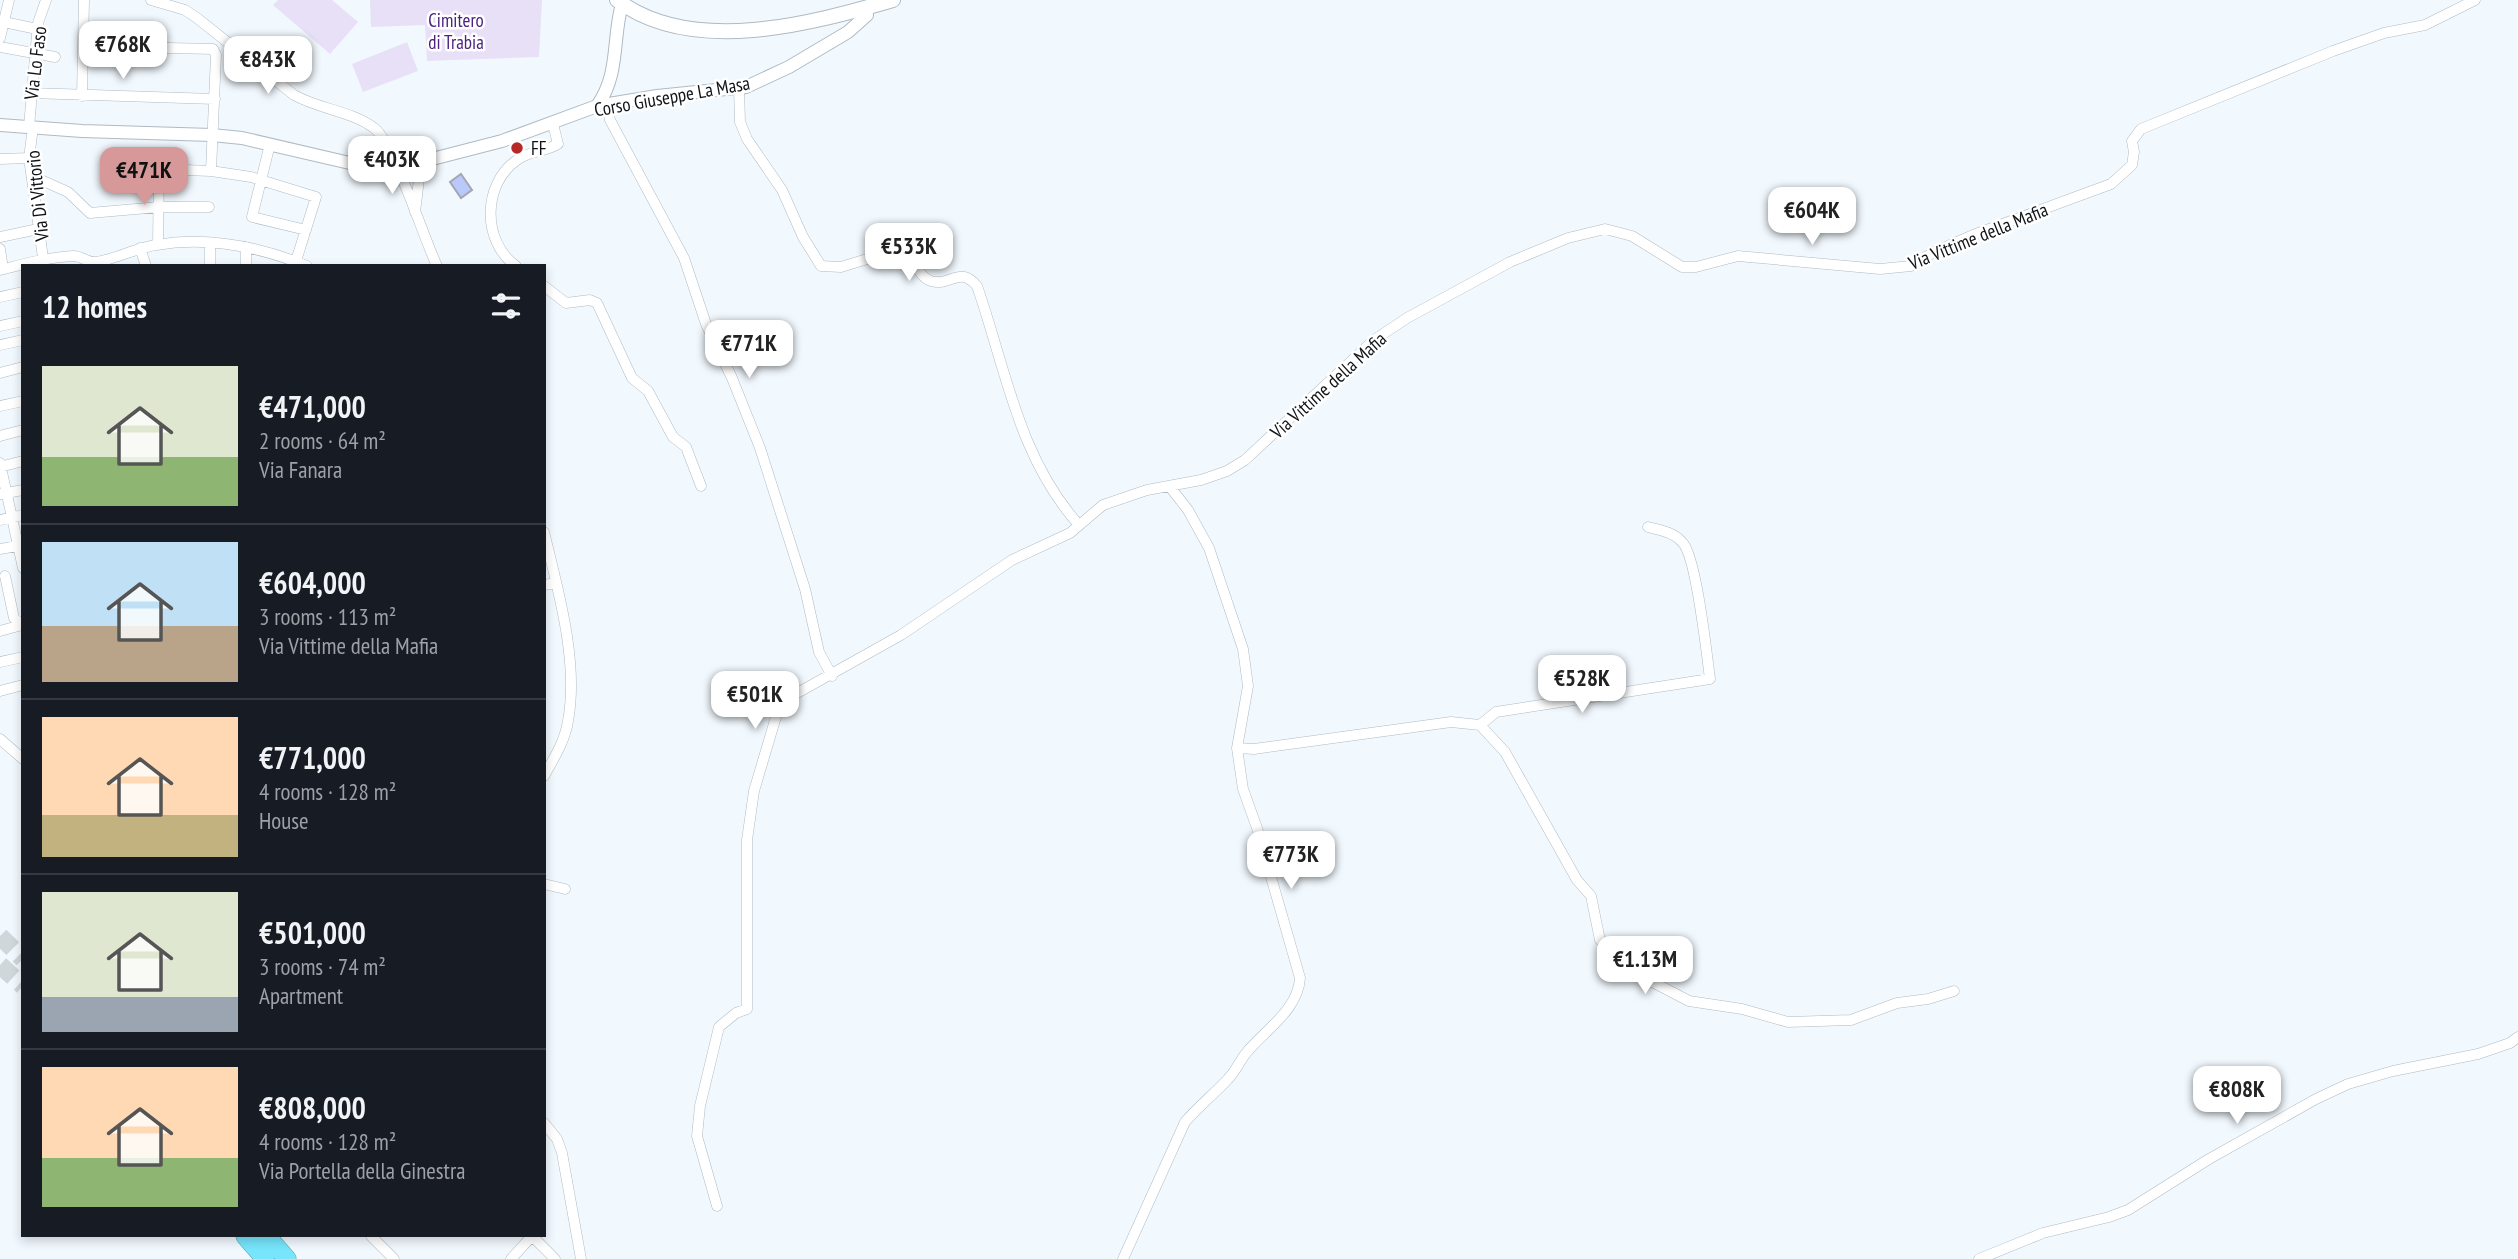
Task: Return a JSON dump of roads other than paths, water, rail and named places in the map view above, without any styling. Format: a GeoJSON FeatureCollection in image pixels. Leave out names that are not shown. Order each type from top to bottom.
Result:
{"type":"FeatureCollection","features":[{"type":"Feature","properties":{"kind":"highway"},"geometry":{"type":"LineString","coordinates":[[245,1237],[265,1259]]}},
{"type":"Feature","properties":{"kind":"highway"},"geometry":{"type":"LineString","coordinates":[[268,1237],[288,1259]]}},
{"type":"Feature","properties":{"kind":"main road"},"geometry":{"type":"LineString","coordinates":[[620,2],[681,26],[752,31],[801,24],[893,0]]}},
{"type":"Feature","properties":{"kind":"street"},"geometry":{"type":"LineString","coordinates":[[0,38],[9,0]]}},
{"type":"Feature","properties":{"kind":"street","name":"Via Lo Faso"},"geometry":{"type":"LineString","coordinates":[[31,127],[30,93],[34,54],[37,29],[46,0]]}},
{"type":"Feature","properties":{"kind":"street"},"geometry":{"type":"LineString","coordinates":[[82,96],[84,0]]}},
{"type":"Feature","properties":{"kind":"street"},"geometry":{"type":"LineString","coordinates":[[151,0],[185,10],[308,103],[360,119],[377,129],[397,166],[436,264]]}},
{"type":"Feature","properties":{"kind":"street","name":"Via Vittime della Mafia"},"geometry":{"type":"LineString","coordinates":[[717,1206],[697,1136],[700,1106],[719,1027],[736,1013],[747,1009],[747,840],[754,791],[783,701],[832,676],[901,635],[1013,560],[1049,544],[1079,525],[1102,505],[1147,489],[1170,487],[1227,471],[1245,460],[1352,359],[1407,318],[1510,262],[1568,238],[1605,229],[1632,236],[1682,267],[1696,267],[1738,256],[1880,269],[1911,266],[1934,252],[1973,235],[2111,184],[2132,165],[2132,141],[2141,129],[2333,51],[2384,33],[2425,25],[2475,0]]}},
{"type":"Feature","properties":{"kind":"street"},"geometry":{"type":"LineString","coordinates":[[620,2],[615,67],[602,106],[684,258],[706,324],[732,378],[760,448],[805,589],[819,652],[832,676]]}},
{"type":"Feature","properties":{"kind":"street","name":"Corso Giuseppe La Masa"},"geometry":{"type":"LineString","coordinates":[[0,125],[82,131],[212,135],[270,144],[354,164],[397,166],[427,161],[553,124],[602,106],[657,96],[739,88],[789,66],[848,32],[867,15],[865,8]]}},
{"type":"Feature","properties":{"kind":"street"},"geometry":{"type":"LineString","coordinates":[[4,22],[37,29]]}},
{"type":"Feature","properties":{"kind":"street"},"geometry":{"type":"LineString","coordinates":[[83,46],[213,49],[216,55],[211,171]]}},
{"type":"Feature","properties":{"kind":"street"},"geometry":{"type":"LineString","coordinates":[[0,47],[55,57]]}},
{"type":"Feature","properties":{"kind":"street"},"geometry":{"type":"LineString","coordinates":[[739,88],[740,122],[747,139],[782,190],[803,237],[821,266],[841,267],[903,248],[908,251],[924,277],[931,281],[943,282],[961,275],[971,279],[977,286],[1016,418],[1039,469],[1061,504],[1079,525]]}},
{"type":"Feature","properties":{"kind":"street"},"geometry":{"type":"LineString","coordinates":[[30,93],[215,99]]}},
{"type":"Feature","properties":{"kind":"street"},"geometry":{"type":"LineString","coordinates":[[514,264],[502,253],[492,230],[492,199],[505,172],[517,159],[558,144],[553,124]]}},
{"type":"Feature","properties":{"kind":"street","name":"Via Di Vittorio"},"geometry":{"type":"LineString","coordinates":[[31,127],[29,158],[44,263]]}},
{"type":"Feature","properties":{"kind":"street"},"geometry":{"type":"LineString","coordinates":[[270,144],[252,217],[306,230]]}},
{"type":"Feature","properties":{"kind":"street"},"geometry":{"type":"LineString","coordinates":[[0,159],[29,158]]}},
{"type":"Feature","properties":{"kind":"street"},"geometry":{"type":"LineString","coordinates":[[415,216],[419,179],[427,161]]}},
{"type":"Feature","properties":{"kind":"street"},"geometry":{"type":"LineString","coordinates":[[158,244],[159,169],[211,171],[260,180],[316,197],[296,261]]}},
{"type":"Feature","properties":{"kind":"street"},"geometry":{"type":"LineString","coordinates":[[32,176],[68,192],[90,213],[159,207],[209,207]]}},
{"type":"Feature","properties":{"kind":"street"},"geometry":{"type":"LineString","coordinates":[[0,237],[38,229]]}},
{"type":"Feature","properties":{"kind":"street"},"geometry":{"type":"LineString","coordinates":[[209,243],[210,264]]}},
{"type":"Feature","properties":{"kind":"street"},"geometry":{"type":"LineString","coordinates":[[44,263],[77,256],[92,264],[158,244],[209,243],[246,247],[303,264]]}},
{"type":"Feature","properties":{"kind":"street"},"geometry":{"type":"LineString","coordinates":[[246,247],[246,264]]}},
{"type":"Feature","properties":{"kind":"street"},"geometry":{"type":"LineString","coordinates":[[141,248],[145,264]]}},
{"type":"Feature","properties":{"kind":"street"},"geometry":{"type":"LineString","coordinates":[[0,249],[2,269],[21,266]]}},
{"type":"Feature","properties":{"kind":"street"},"geometry":{"type":"LineString","coordinates":[[546,288],[566,303],[590,300],[597,303],[632,378],[648,391],[673,437],[686,447],[701,486]]}},
{"type":"Feature","properties":{"kind":"street"},"geometry":{"type":"LineString","coordinates":[[0,297],[21,292]]}},
{"type":"Feature","properties":{"kind":"street"},"geometry":{"type":"LineString","coordinates":[[0,326],[21,321]]}},
{"type":"Feature","properties":{"kind":"street"},"geometry":{"type":"LineString","coordinates":[[0,345],[21,340]]}},
{"type":"Feature","properties":{"kind":"street"},"geometry":{"type":"LineString","coordinates":[[0,373],[21,368]]}},
{"type":"Feature","properties":{"kind":"street"},"geometry":{"type":"LineString","coordinates":[[0,406],[21,401]]}},
{"type":"Feature","properties":{"kind":"street"},"geometry":{"type":"LineString","coordinates":[[0,436],[21,431]]}},
{"type":"Feature","properties":{"kind":"street"},"geometry":{"type":"LineString","coordinates":[[0,549],[20,545],[17,516],[3,493],[0,465],[21,461]]}},
{"type":"Feature","properties":{"kind":"street"},"geometry":{"type":"LineString","coordinates":[[1123,1259],[1185,1122],[1200,1104],[1229,1078],[1246,1053],[1293,1002],[1299,990],[1300,978],[1257,828],[1243,789],[1237,748],[1248,686],[1243,649],[1209,548],[1188,510],[1170,487]]}},
{"type":"Feature","properties":{"kind":"street"},"geometry":{"type":"LineString","coordinates":[[3,493],[21,490]]}},
{"type":"Feature","properties":{"kind":"street"},"geometry":{"type":"LineString","coordinates":[[0,520],[17,516]]}},
{"type":"Feature","properties":{"kind":"street"},"geometry":{"type":"LineString","coordinates":[[1480,725],[1496,712],[1710,680],[1692,563],[1684,543],[1668,532],[1648,527]]}},
{"type":"Feature","properties":{"kind":"street"},"geometry":{"type":"LineString","coordinates":[[546,540],[572,677],[568,722],[559,749],[546,772]]}},
{"type":"Feature","properties":{"kind":"street"},"geometry":{"type":"LineString","coordinates":[[21,571],[3,576],[5,602],[21,624]]}},
{"type":"Feature","properties":{"kind":"street"},"geometry":{"type":"LineString","coordinates":[[546,585],[556,583]]}},
{"type":"Feature","properties":{"kind":"street"},"geometry":{"type":"LineString","coordinates":[[0,631],[21,625]]}},
{"type":"Feature","properties":{"kind":"street"},"geometry":{"type":"LineString","coordinates":[[0,662],[21,657]]}},
{"type":"Feature","properties":{"kind":"street"},"geometry":{"type":"LineString","coordinates":[[0,691],[21,686]]}},
{"type":"Feature","properties":{"kind":"street"},"geometry":{"type":"LineString","coordinates":[[1237,748],[1254,749],[1451,722],[1480,725],[1505,752],[1577,880],[1591,896],[1600,940],[1643,978],[1689,1001],[1742,1009],[1787,1022],[1851,1020],[1897,1003],[1928,999],[1954,991]]}},
{"type":"Feature","properties":{"kind":"street"},"geometry":{"type":"LineString","coordinates":[[0,739],[21,757]]}},
{"type":"Feature","properties":{"kind":"street"},"geometry":{"type":"LineString","coordinates":[[546,884],[565,889]]}},
{"type":"Feature","properties":{"kind":"street"},"geometry":{"type":"LineString","coordinates":[[1979,1259],[2043,1233],[2128,1210],[2209,1159],[2348,1084],[2393,1071],[2478,1054],[2510,1043],[2518,1037]]}},
{"type":"Feature","properties":{"kind":"street"},"geometry":{"type":"LineString","coordinates":[[546,1125],[557,1139],[562,1153],[581,1259]]}},
{"type":"Feature","properties":{"kind":"street"},"geometry":{"type":"LineString","coordinates":[[372,1237],[394,1259]]}},
{"type":"Feature","properties":{"kind":"street"},"geometry":{"type":"LineString","coordinates":[[511,1259],[531,1237]]}},
{"type":"Feature","properties":{"kind":"street"},"geometry":{"type":"LineString","coordinates":[[533,1237],[555,1259]]}},
{"type":"Feature","properties":{"kind":"tunnel"},"geometry":{"type":"LineString","coordinates":[[0,936],[21,957]]}},
{"type":"Feature","properties":{"kind":"tunnel"},"geometry":{"type":"LineString","coordinates":[[0,965],[21,984]]}},
{"type":"Feature","properties":{"kind":"place","name":"FF"},"geometry":{"type":"Point","coordinates":[517,148]}},
{"type":"Feature","properties":{"kind":"park label","name":"Cimitero di Trabia"},"geometry":{"type":"Point","coordinates":[456,31]}}]}
